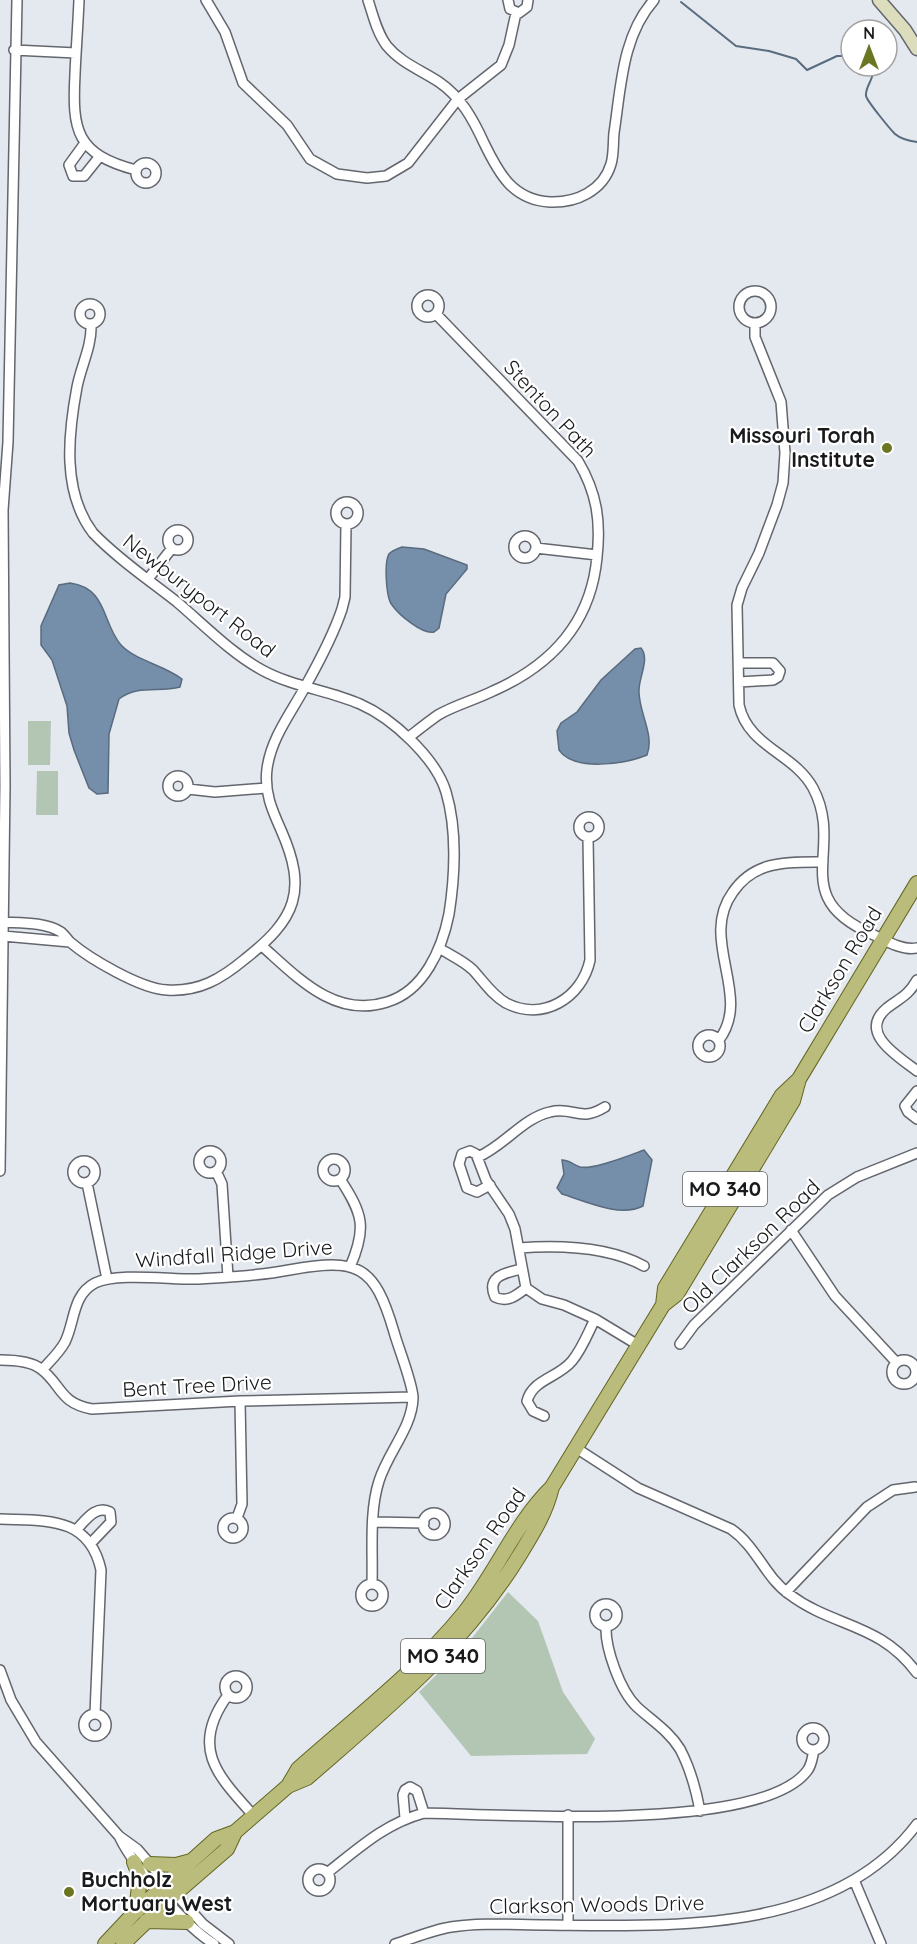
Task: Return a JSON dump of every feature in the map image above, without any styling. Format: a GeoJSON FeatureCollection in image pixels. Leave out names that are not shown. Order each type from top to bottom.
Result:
{"type":"FeatureCollection","features":[{"type":"Feature","properties":{"kind":"main road"},"geometry":{"type":"LineString","coordinates":[[879,0],[906,30],[917,49]]}},
{"type":"Feature","properties":{"kind":"main road","name":"Clarkson Road"},"geometry":{"type":"LineString","coordinates":[[167,1892],[193,1861],[216,1839],[235,1832],[254,1816],[288,1786],[298,1769],[409,1671],[448,1631],[492,1574],[535,1503],[552,1487],[576,1448],[663,1305],[665,1288],[782,1095],[799,1079],[917,883]]}},
{"type":"Feature","properties":{"kind":"main road","name":"Clarkson Road"},"geometry":{"type":"LineString","coordinates":[[105,1944],[167,1892],[227,1849],[235,1832]]}},
{"type":"Feature","properties":{"kind":"main road"},"geometry":{"type":"LineString","coordinates":[[150,1864],[176,1865],[193,1861]]}},
{"type":"Feature","properties":{"kind":"main road"},"geometry":{"type":"LineString","coordinates":[[134,1862],[140,1878],[141,1916],[188,1922]]}},
{"type":"Feature","properties":{"kind":"main road","name":"Clarkson Road"},"geometry":{"type":"LineString","coordinates":[[123,1944],[141,1916]]}},
{"type":"Feature","properties":{"kind":"street"},"geometry":{"type":"LineString","coordinates":[[0,1171],[3,936],[2,494],[8,442],[14,50],[17,0]]}},
{"type":"Feature","properties":{"kind":"street"},"geometry":{"type":"LineString","coordinates":[[79,0],[73,115],[85,143],[100,156],[136,170]]}},
{"type":"Feature","properties":{"kind":"street"},"geometry":{"type":"LineString","coordinates":[[206,0],[225,32],[243,83],[287,125],[310,159],[326,171],[367,178],[386,176],[401,168],[414,156],[458,99],[501,65],[509,45],[516,13]]}},
{"type":"Feature","properties":{"kind":"street"},"geometry":{"type":"LineString","coordinates":[[368,0],[386,45],[402,60],[440,83],[458,99],[471,115],[503,178],[521,195],[533,200],[554,202],[578,199],[590,193],[611,164],[626,54],[634,30],[654,0]]}},
{"type":"Feature","properties":{"kind":"street"},"geometry":{"type":"LineString","coordinates":[[508,0],[510,9],[516,13]]}},
{"type":"Feature","properties":{"kind":"street"},"geometry":{"type":"LineString","coordinates":[[516,13],[525,10],[528,0]]}},
{"type":"Feature","properties":{"kind":"street"},"geometry":{"type":"LineString","coordinates":[[14,50],[76,52]]}},
{"type":"Feature","properties":{"kind":"street"},"geometry":{"type":"LineString","coordinates":[[85,143],[69,165],[73,176],[84,176],[100,156]]}},
{"type":"Feature","properties":{"kind":"street","name":"Stenton Path"},"geometry":{"type":"LineString","coordinates":[[409,737],[439,715],[520,678],[547,658],[567,638],[583,614],[591,595],[600,523],[591,482],[578,461],[437,315]]}},
{"type":"Feature","properties":{"kind":"street"},"geometry":{"type":"LineString","coordinates":[[755,323],[755,337],[781,402],[784,463],[777,505],[737,605],[739,705],[747,727],[764,744],[796,768],[813,789],[824,827],[823,890],[826,900],[844,920],[883,939],[907,948],[917,948]]}},
{"type":"Feature","properties":{"kind":"street","name":"Newburyport Road"},"geometry":{"type":"LineString","coordinates":[[91,325],[92,336],[77,387],[70,476],[78,507],[93,533],[253,665],[305,688],[337,696],[376,711],[409,737],[426,757],[446,790],[450,809],[453,851],[452,892],[446,931],[431,965],[412,988],[392,1001],[368,1005],[338,1001],[318,994],[262,946]]}},
{"type":"Feature","properties":{"kind":"street"},"geometry":{"type":"LineString","coordinates":[[3,922],[53,929],[63,933],[70,942],[139,983],[166,990],[190,989],[215,981],[262,946],[289,914],[295,886],[293,861],[268,802],[266,788],[271,751],[305,688],[342,609],[345,597],[346,524]]}},
{"type":"Feature","properties":{"kind":"street"},"geometry":{"type":"LineString","coordinates":[[148,579],[172,548]]}},
{"type":"Feature","properties":{"kind":"street"},"geometry":{"type":"LineString","coordinates":[[536,548],[597,555]]}},
{"type":"Feature","properties":{"kind":"street"},"geometry":{"type":"LineString","coordinates":[[739,663],[772,663],[780,670],[778,677],[773,680],[739,682]]}},
{"type":"Feature","properties":{"kind":"street"},"geometry":{"type":"LineString","coordinates":[[188,789],[215,792],[266,788]]}},
{"type":"Feature","properties":{"kind":"street"},"geometry":{"type":"LineString","coordinates":[[439,948],[467,965],[495,995],[514,1006],[545,1009],[572,996],[584,979],[590,960],[588,838]]}},
{"type":"Feature","properties":{"kind":"street"},"geometry":{"type":"LineString","coordinates":[[719,1040],[731,1018],[719,928],[723,905],[738,885],[757,869],[778,862],[823,862]]}},
{"type":"Feature","properties":{"kind":"street"},"geometry":{"type":"LineString","coordinates":[[3,936],[70,942]]}},
{"type":"Feature","properties":{"kind":"street"},"geometry":{"type":"LineString","coordinates":[[917,980],[905,998],[883,1012],[876,1028],[883,1044],[917,1071]]}},
{"type":"Feature","properties":{"kind":"street"},"geometry":{"type":"LineString","coordinates":[[917,1091],[905,1106],[908,1112],[917,1119]]}},
{"type":"Feature","properties":{"kind":"street"},"geometry":{"type":"LineString","coordinates":[[478,1157],[496,1149],[539,1116],[558,1111],[591,1115],[605,1107]]}},
{"type":"Feature","properties":{"kind":"street"},"geometry":{"type":"LineString","coordinates":[[490,1185],[477,1192],[467,1188],[459,1159],[466,1152],[473,1152],[478,1157],[490,1185],[509,1214],[519,1248],[526,1288],[542,1299],[564,1305],[595,1319],[638,1345]]}},
{"type":"Feature","properties":{"kind":"street","name":"Old Clarkson Road"},"geometry":{"type":"LineString","coordinates":[[680,1344],[694,1325],[815,1205],[867,1172],[917,1154]]}},
{"type":"Feature","properties":{"kind":"street"},"geometry":{"type":"LineString","coordinates":[[216,1171],[222,1184],[228,1277]]}},
{"type":"Feature","properties":{"kind":"street"},"geometry":{"type":"LineString","coordinates":[[340,1179],[358,1209],[361,1220],[361,1243],[351,1268]]}},
{"type":"Feature","properties":{"kind":"street"},"geometry":{"type":"LineString","coordinates":[[87,1183],[107,1279]]}},
{"type":"Feature","properties":{"kind":"street"},"geometry":{"type":"LineString","coordinates":[[791,1230],[835,1296],[896,1362]]}},
{"type":"Feature","properties":{"kind":"street"},"geometry":{"type":"LineString","coordinates":[[519,1248],[572,1246],[626,1257],[644,1266]]}},
{"type":"Feature","properties":{"kind":"street","name":"Windfall Ridge Drive"},"geometry":{"type":"LineString","coordinates":[[42,1370],[65,1341],[75,1307],[83,1291],[96,1282],[107,1279],[228,1277],[319,1264],[336,1264],[364,1274],[384,1297],[413,1397],[408,1422],[378,1482],[375,1494],[372,1584]]}},
{"type":"Feature","properties":{"kind":"street"},"geometry":{"type":"LineString","coordinates":[[521,1269],[498,1275],[493,1281],[492,1290],[495,1297],[503,1299],[514,1297],[526,1288]]}},
{"type":"Feature","properties":{"kind":"street"},"geometry":{"type":"LineString","coordinates":[[544,1416],[533,1411],[527,1401],[529,1394],[534,1386],[558,1373],[573,1361],[595,1319]]}},
{"type":"Feature","properties":{"kind":"street"},"geometry":{"type":"LineString","coordinates":[[0,1360],[28,1364],[42,1370]]}},
{"type":"Feature","properties":{"kind":"street","name":"Bent Tree Drive"},"geometry":{"type":"LineString","coordinates":[[42,1370],[70,1401],[92,1409],[240,1401],[413,1397]]}},
{"type":"Feature","properties":{"kind":"street"},"geometry":{"type":"LineString","coordinates":[[237,1518],[242,1504],[240,1401]]}},
{"type":"Feature","properties":{"kind":"street"},"geometry":{"type":"LineString","coordinates":[[576,1448],[638,1488],[738,1534],[757,1554],[786,1592],[812,1609],[876,1635],[913,1660],[917,1673]]}},
{"type":"Feature","properties":{"kind":"street"},"geometry":{"type":"LineString","coordinates":[[786,1592],[867,1507],[893,1490],[916,1488]]}},
{"type":"Feature","properties":{"kind":"street"},"geometry":{"type":"LineString","coordinates":[[76,1530],[96,1510],[103,1509],[110,1512],[111,1522],[90,1544]]}},
{"type":"Feature","properties":{"kind":"street"},"geometry":{"type":"LineString","coordinates":[[0,1519],[52,1521],[76,1530],[90,1544],[98,1557],[100,1570],[95,1714]]}},
{"type":"Feature","properties":{"kind":"street"},"geometry":{"type":"LineString","coordinates":[[374,1522],[424,1523]]}},
{"type":"Feature","properties":{"kind":"street"},"geometry":{"type":"LineString","coordinates":[[606,1626],[606,1644],[627,1696],[664,1730],[679,1748],[695,1784],[700,1811]]}},
{"type":"Feature","properties":{"kind":"street"},"geometry":{"type":"LineString","coordinates":[[0,1670],[11,1700],[36,1742],[119,1836],[134,1862],[203,1924],[229,1944]]}},
{"type":"Feature","properties":{"kind":"street"},"geometry":{"type":"LineString","coordinates":[[228,1695],[213,1723],[209,1746],[210,1756],[220,1778],[254,1816]]}},
{"type":"Feature","properties":{"kind":"street"},"geometry":{"type":"LineString","coordinates":[[327,1873],[367,1839],[405,1818],[424,1814],[665,1815],[700,1811],[751,1800],[791,1785],[806,1772],[814,1750]]}},
{"type":"Feature","properties":{"kind":"street"},"geometry":{"type":"LineString","coordinates":[[405,1818],[403,1796],[405,1790],[410,1787],[417,1791],[424,1814]]}},
{"type":"Feature","properties":{"kind":"street"},"geometry":{"type":"LineString","coordinates":[[568,1815],[568,1925]]}},
{"type":"Feature","properties":{"kind":"street","name":"Clarkson Woods Drive"},"geometry":{"type":"LineString","coordinates":[[395,1944],[451,1927],[679,1925],[741,1918],[815,1897],[854,1880],[884,1862],[917,1824]]}},
{"type":"Feature","properties":{"kind":"street"},"geometry":{"type":"LineString","coordinates":[[119,1836],[137,1849],[150,1864],[188,1922],[214,1944]]}},
{"type":"Feature","properties":{"kind":"street"},"geometry":{"type":"LineString","coordinates":[[854,1880],[881,1944]]}},
{"type":"Feature","properties":{"kind":"green space"},"geometry":{"type":"Polygon","coordinates":[[[28,721],[51,721],[50,765],[28,765],[28,721]]]}},
{"type":"Feature","properties":{"kind":"green space"},"geometry":{"type":"Polygon","coordinates":[[[37,771],[58,771],[58,815],[36,815],[37,771]]]}},
{"type":"Feature","properties":{"kind":"green space"},"geometry":{"type":"Polygon","coordinates":[[[508,1592],[538,1621],[563,1692],[595,1739],[587,1754],[471,1756],[419,1692],[465,1647],[508,1592]]]}},
{"type":"Feature","properties":{"kind":"water"},"geometry":{"type":"Polygon","coordinates":[[[402,547],[424,549],[467,565],[467,569],[446,594],[439,628],[434,632],[424,630],[405,619],[390,601],[386,580],[387,558],[389,554],[402,547]]]}},
{"type":"Feature","properties":{"kind":"water"},"geometry":{"type":"Polygon","coordinates":[[[70,583],[82,586],[98,599],[121,645],[142,659],[182,679],[180,687],[142,690],[119,699],[109,734],[108,793],[97,794],[89,788],[69,733],[67,706],[52,660],[41,645],[41,626],[59,585],[70,583]]]}},
{"type":"Feature","properties":{"kind":"water"},"geometry":{"type":"Polygon","coordinates":[[[641,648],[644,663],[639,685],[639,698],[648,731],[647,755],[626,761],[600,764],[588,764],[566,757],[559,750],[557,731],[561,723],[577,712],[601,680],[635,649],[641,648]]]}},
{"type":"Feature","properties":{"kind":"water"},"geometry":{"type":"Polygon","coordinates":[[[644,1150],[652,1160],[643,1206],[624,1210],[602,1207],[562,1194],[557,1188],[564,1174],[562,1160],[586,1167],[612,1162],[644,1150]]]}},
{"type":"Feature","properties":{"kind":"waterway"},"geometry":{"type":"LineString","coordinates":[[681,2],[736,46],[769,51],[796,59],[807,70],[839,56]]}},
{"type":"Feature","properties":{"kind":"waterway"},"geometry":{"type":"LineString","coordinates":[[871,78],[867,90],[867,99],[895,134],[917,142]]}},
{"type":"Feature","properties":{"kind":"place","name":"Missouri Torah Institute"},"geometry":{"type":"Point","coordinates":[887,448]}},
{"type":"Feature","properties":{"kind":"place","name":"Buchholz Mortuary West"},"geometry":{"type":"Point","coordinates":[69,1892]}}]}
